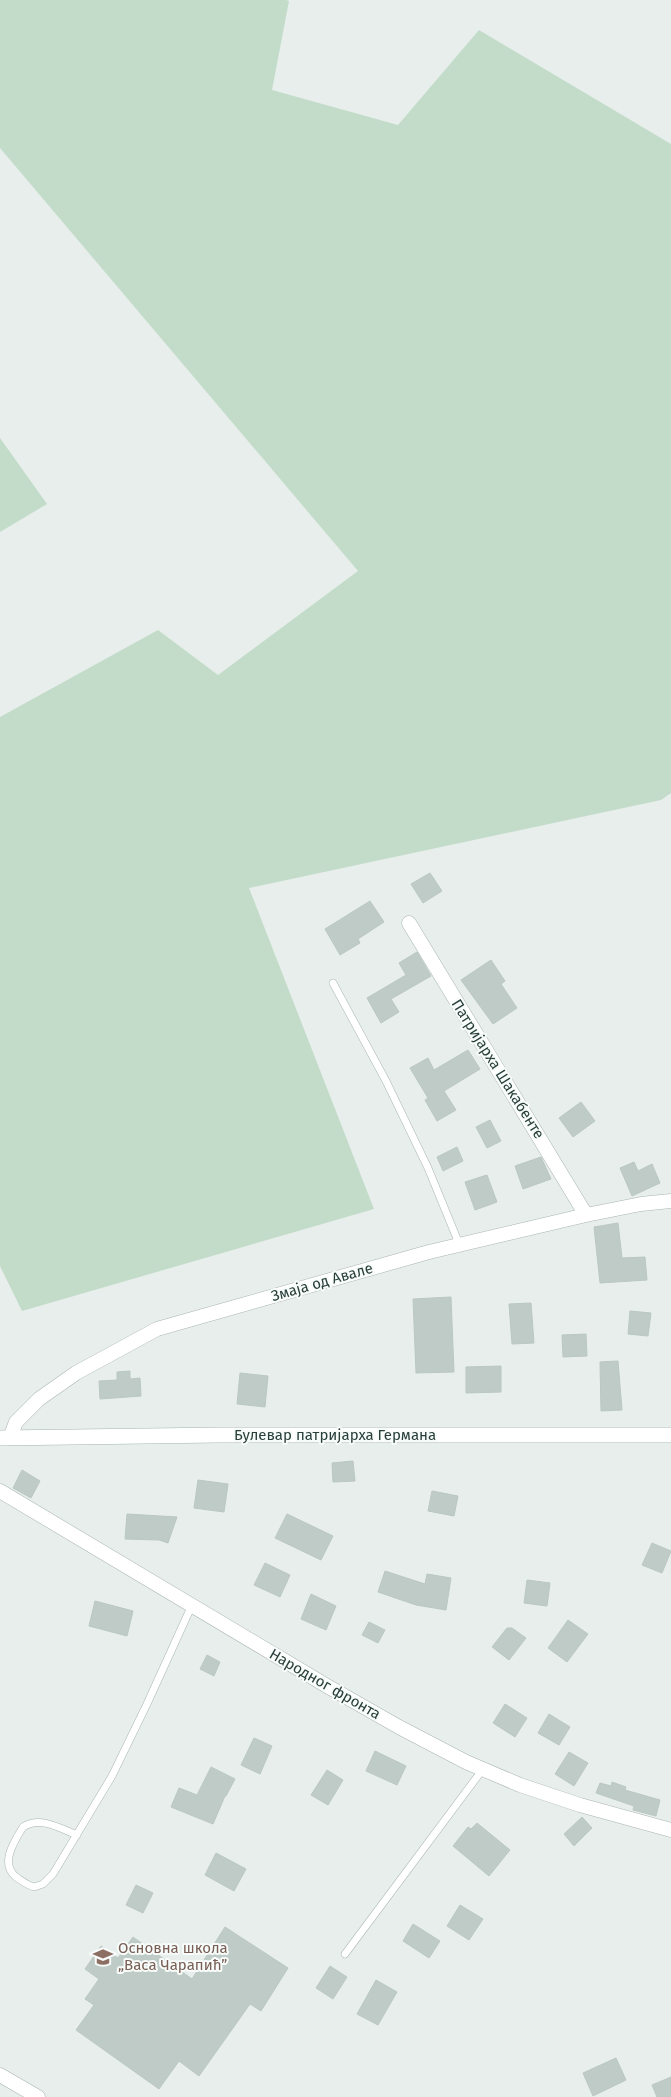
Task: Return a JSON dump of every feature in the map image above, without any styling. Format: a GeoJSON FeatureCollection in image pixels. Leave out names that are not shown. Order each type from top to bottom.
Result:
{"type":"FeatureCollection","features":[{"type":"Feature","properties":{"kind":"main road","name":"Булевар патријарха Германа"},"geometry":{"type":"LineString","coordinates":[[5,1438],[220,1435],[671,1434]]}},
{"type":"Feature","properties":{"kind":"street","name":"Патријарха Шакабенте"},"geometry":{"type":"LineString","coordinates":[[409,923],[586,1215]]}},
{"type":"Feature","properties":{"kind":"street","name":"Змаја од Авале"},"geometry":{"type":"LineString","coordinates":[[5,1438],[16,1422],[40,1399],[76,1373],[157,1329],[429,1252],[586,1215],[642,1204],[671,1201]]}},
{"type":"Feature","properties":{"kind":"street","name":"Народног фронта"},"geometry":{"type":"LineString","coordinates":[[0,1491],[399,1727],[520,1786],[671,1830]]}},
{"type":"Feature","properties":{"kind":"street"},"geometry":{"type":"LineString","coordinates":[[0,2076],[38,2097]]}},
{"type":"Feature","properties":{"kind":"lane"},"geometry":{"type":"LineString","coordinates":[[334,983],[386,1081],[428,1168],[460,1246]]}},
{"type":"Feature","properties":{"kind":"lane"},"geometry":{"type":"LineString","coordinates":[[77,1835],[44,1823],[27,1824],[5,1854],[7,1869],[12,1875],[34,1886],[43,1884],[52,1874],[77,1835],[125,1751],[192,1605]]}},
{"type":"Feature","properties":{"kind":"lane"},"geometry":{"type":"LineString","coordinates":[[345,1954],[483,1769]]}},
{"type":"Feature","properties":{"kind":"green space"},"geometry":{"type":"Polygon","coordinates":[[[0,0],[286,0],[289,1],[272,90],[398,125],[479,30],[671,144],[671,793],[661,800],[249,888],[374,1209],[22,1311],[0,1266],[0,717],[158,630],[218,675],[358,571],[0,148],[0,0]]]}},
{"type":"Feature","properties":{"kind":"green space"},"geometry":{"type":"Polygon","coordinates":[[[0,438],[47,504],[0,532],[0,438]]]}},
{"type":"Feature","properties":{"kind":"building"},"geometry":{"type":"Polygon","coordinates":[[[430,873],[442,891],[423,903],[411,884],[430,873]]]}},
{"type":"Feature","properties":{"kind":"building"},"geometry":{"type":"Polygon","coordinates":[[[370,901],[384,922],[358,939],[360,943],[340,955],[325,929],[370,901]]]}},
{"type":"Feature","properties":{"kind":"building"},"geometry":{"type":"Polygon","coordinates":[[[417,952],[431,976],[391,999],[399,1012],[381,1023],[367,998],[406,975],[399,963],[417,952]]]}},
{"type":"Feature","properties":{"kind":"building"},"geometry":{"type":"Polygon","coordinates":[[[491,960],[505,981],[501,984],[517,1008],[493,1024],[461,980],[491,960]]]}},
{"type":"Feature","properties":{"kind":"building"},"geometry":{"type":"Polygon","coordinates":[[[468,1050],[480,1069],[444,1091],[456,1110],[437,1121],[425,1100],[428,1098],[410,1068],[428,1058],[434,1070],[468,1050]]]}},
{"type":"Feature","properties":{"kind":"building"},"geometry":{"type":"Polygon","coordinates":[[[581,1102],[595,1121],[573,1137],[559,1118],[581,1102]]]}},
{"type":"Feature","properties":{"kind":"building"},"geometry":{"type":"Polygon","coordinates":[[[490,1120],[501,1141],[487,1148],[476,1127],[490,1120]]]}},
{"type":"Feature","properties":{"kind":"building"},"geometry":{"type":"Polygon","coordinates":[[[457,1147],[463,1161],[443,1171],[437,1157],[457,1147]]]}},
{"type":"Feature","properties":{"kind":"building"},"geometry":{"type":"Polygon","coordinates":[[[541,1157],[551,1179],[523,1189],[515,1166],[541,1157]]]}},
{"type":"Feature","properties":{"kind":"building"},"geometry":{"type":"Polygon","coordinates":[[[634,1162],[638,1171],[652,1164],[660,1183],[632,1196],[620,1168],[634,1162]]]}},
{"type":"Feature","properties":{"kind":"building"},"geometry":{"type":"Polygon","coordinates":[[[487,1175],[497,1202],[475,1210],[465,1182],[487,1175]]]}},
{"type":"Feature","properties":{"kind":"building"},"geometry":{"type":"Polygon","coordinates":[[[618,1223],[622,1258],[645,1257],[647,1280],[600,1283],[594,1227],[618,1223]]]}},
{"type":"Feature","properties":{"kind":"building"},"geometry":{"type":"Polygon","coordinates":[[[451,1297],[454,1372],[416,1373],[413,1299],[451,1297]]]}},
{"type":"Feature","properties":{"kind":"building"},"geometry":{"type":"Polygon","coordinates":[[[531,1303],[534,1343],[512,1344],[509,1304],[531,1303]]]}},
{"type":"Feature","properties":{"kind":"building"},"geometry":{"type":"Polygon","coordinates":[[[630,1311],[651,1313],[648,1336],[628,1334],[630,1311]]]}},
{"type":"Feature","properties":{"kind":"building"},"geometry":{"type":"Polygon","coordinates":[[[586,1334],[587,1356],[563,1357],[562,1335],[586,1334]]]}},
{"type":"Feature","properties":{"kind":"building"},"geometry":{"type":"Polygon","coordinates":[[[618,1361],[622,1410],[601,1411],[600,1362],[618,1361]]]}},
{"type":"Feature","properties":{"kind":"building"},"geometry":{"type":"Polygon","coordinates":[[[501,1366],[501,1392],[466,1393],[466,1367],[501,1366]]]}},
{"type":"Feature","properties":{"kind":"building"},"geometry":{"type":"Polygon","coordinates":[[[130,1371],[130,1379],[140,1378],[141,1396],[100,1399],[99,1381],[117,1380],[117,1372],[130,1371]]]}},
{"type":"Feature","properties":{"kind":"building"},"geometry":{"type":"Polygon","coordinates":[[[240,1373],[268,1376],[265,1407],[237,1404],[240,1373]]]}},
{"type":"Feature","properties":{"kind":"building"},"geometry":{"type":"Polygon","coordinates":[[[353,1461],[355,1481],[333,1482],[332,1463],[353,1461]]]}},
{"type":"Feature","properties":{"kind":"building"},"geometry":{"type":"Polygon","coordinates":[[[22,1470],[40,1481],[31,1498],[13,1488],[22,1470]]]}},
{"type":"Feature","properties":{"kind":"building"},"geometry":{"type":"Polygon","coordinates":[[[198,1480],[228,1484],[224,1512],[194,1508],[198,1480]]]}},
{"type":"Feature","properties":{"kind":"building"},"geometry":{"type":"Polygon","coordinates":[[[432,1491],[458,1496],[454,1516],[428,1511],[432,1491]]]}},
{"type":"Feature","properties":{"kind":"building"},"geometry":{"type":"Polygon","coordinates":[[[127,1514],[177,1517],[168,1543],[159,1540],[125,1539],[127,1514]]]}},
{"type":"Feature","properties":{"kind":"building"},"geometry":{"type":"Polygon","coordinates":[[[287,1514],[333,1536],[321,1560],[275,1538],[287,1514]]]}},
{"type":"Feature","properties":{"kind":"building"},"geometry":{"type":"Polygon","coordinates":[[[652,1543],[671,1551],[662,1573],[642,1565],[652,1543]]]}},
{"type":"Feature","properties":{"kind":"building"},"geometry":{"type":"Polygon","coordinates":[[[265,1563],[290,1575],[280,1597],[254,1585],[265,1563]]]}},
{"type":"Feature","properties":{"kind":"building"},"geometry":{"type":"Polygon","coordinates":[[[385,1571],[425,1584],[427,1574],[451,1578],[446,1610],[416,1605],[378,1592],[385,1571]]]}},
{"type":"Feature","properties":{"kind":"building"},"geometry":{"type":"Polygon","coordinates":[[[527,1580],[550,1583],[547,1606],[524,1603],[527,1580]]]}},
{"type":"Feature","properties":{"kind":"building"},"geometry":{"type":"Polygon","coordinates":[[[311,1594],[336,1606],[326,1630],[301,1619],[311,1594]]]}},
{"type":"Feature","properties":{"kind":"building"},"geometry":{"type":"Polygon","coordinates":[[[95,1601],[133,1611],[127,1636],[89,1626],[95,1601]]]}},
{"type":"Feature","properties":{"kind":"building"},"geometry":{"type":"Polygon","coordinates":[[[568,1620],[588,1634],[567,1662],[548,1648],[568,1620]]]}},
{"type":"Feature","properties":{"kind":"building"},"geometry":{"type":"Polygon","coordinates":[[[369,1622],[385,1630],[378,1643],[362,1635],[369,1622]]]}},
{"type":"Feature","properties":{"kind":"building"},"geometry":{"type":"Polygon","coordinates":[[[507,1628],[512,1628],[526,1638],[509,1660],[492,1647],[507,1628]]]}},
{"type":"Feature","properties":{"kind":"building"},"geometry":{"type":"Polygon","coordinates":[[[207,1655],[220,1662],[214,1676],[200,1669],[207,1655]]]}},
{"type":"Feature","properties":{"kind":"building"},"geometry":{"type":"Polygon","coordinates":[[[505,1704],[527,1718],[515,1737],[493,1723],[505,1704]]]}},
{"type":"Feature","properties":{"kind":"building"},"geometry":{"type":"Polygon","coordinates":[[[549,1714],[570,1727],[559,1745],[538,1733],[549,1714]]]}},
{"type":"Feature","properties":{"kind":"building"},"geometry":{"type":"Polygon","coordinates":[[[254,1738],[272,1746],[260,1774],[241,1765],[254,1738]]]}},
{"type":"Feature","properties":{"kind":"building"},"geometry":{"type":"Polygon","coordinates":[[[375,1751],[406,1766],[397,1785],[366,1771],[375,1751]]]}},
{"type":"Feature","properties":{"kind":"building"},"geometry":{"type":"Polygon","coordinates":[[[569,1752],[588,1763],[574,1786],[555,1774],[569,1752]]]}},
{"type":"Feature","properties":{"kind":"building"},"geometry":{"type":"Polygon","coordinates":[[[211,1767],[235,1779],[225,1796],[213,1824],[171,1807],[179,1788],[197,1795],[211,1767]]]}},
{"type":"Feature","properties":{"kind":"building"},"geometry":{"type":"Polygon","coordinates":[[[327,1770],[343,1780],[328,1805],[311,1795],[327,1770]]]}},
{"type":"Feature","properties":{"kind":"building"},"geometry":{"type":"Polygon","coordinates":[[[612,1782],[626,1787],[625,1790],[660,1800],[656,1816],[633,1810],[634,1806],[596,1793],[600,1783],[611,1786],[612,1782]]]}},
{"type":"Feature","properties":{"kind":"building"},"geometry":{"type":"Polygon","coordinates":[[[582,1817],[592,1828],[574,1846],[564,1834],[582,1817]]]}},
{"type":"Feature","properties":{"kind":"building"},"geometry":{"type":"Polygon","coordinates":[[[477,1823],[510,1850],[489,1876],[453,1846],[468,1827],[471,1829],[477,1823]]]}},
{"type":"Feature","properties":{"kind":"building"},"geometry":{"type":"Polygon","coordinates":[[[216,1853],[246,1869],[234,1891],[205,1875],[216,1853]]]}},
{"type":"Feature","properties":{"kind":"building"},"geometry":{"type":"Polygon","coordinates":[[[136,1885],[153,1893],[143,1913],[126,1905],[136,1885]]]}},
{"type":"Feature","properties":{"kind":"building"},"geometry":{"type":"Polygon","coordinates":[[[460,1905],[483,1919],[469,1940],[447,1926],[460,1905]]]}},
{"type":"Feature","properties":{"kind":"building"},"geometry":{"type":"Polygon","coordinates":[[[413,1924],[440,1941],[429,1958],[403,1941],[413,1924]]]}},
{"type":"Feature","properties":{"kind":"building"},"geometry":{"type":"Polygon","coordinates":[[[225,1927],[288,1968],[261,2011],[250,2004],[199,2076],[179,2061],[159,2089],[76,2030],[94,2005],[85,1999],[99,1979],[85,1969],[101,1946],[118,1958],[133,1937],[192,1979],[225,1927]]]}},
{"type":"Feature","properties":{"kind":"building"},"geometry":{"type":"Polygon","coordinates":[[[330,1966],[347,1977],[333,1999],[316,1988],[330,1966]]]}},
{"type":"Feature","properties":{"kind":"building"},"geometry":{"type":"Polygon","coordinates":[[[376,1980],[397,1992],[378,2025],[357,2014],[376,1980]]]}},
{"type":"Feature","properties":{"kind":"building"},"geometry":{"type":"Polygon","coordinates":[[[616,2058],[626,2080],[593,2096],[583,2073],[616,2058]]]}},
{"type":"Feature","properties":{"kind":"building"},"geometry":{"type":"Polygon","coordinates":[[[671,2077],[671,2097],[657,2097],[652,2085],[671,2077]]]}},
{"type":"Feature","properties":{"kind":"place","name":"Основна школа „Васа Чарапић”"},"geometry":{"type":"Point","coordinates":[103,1957]}}]}
